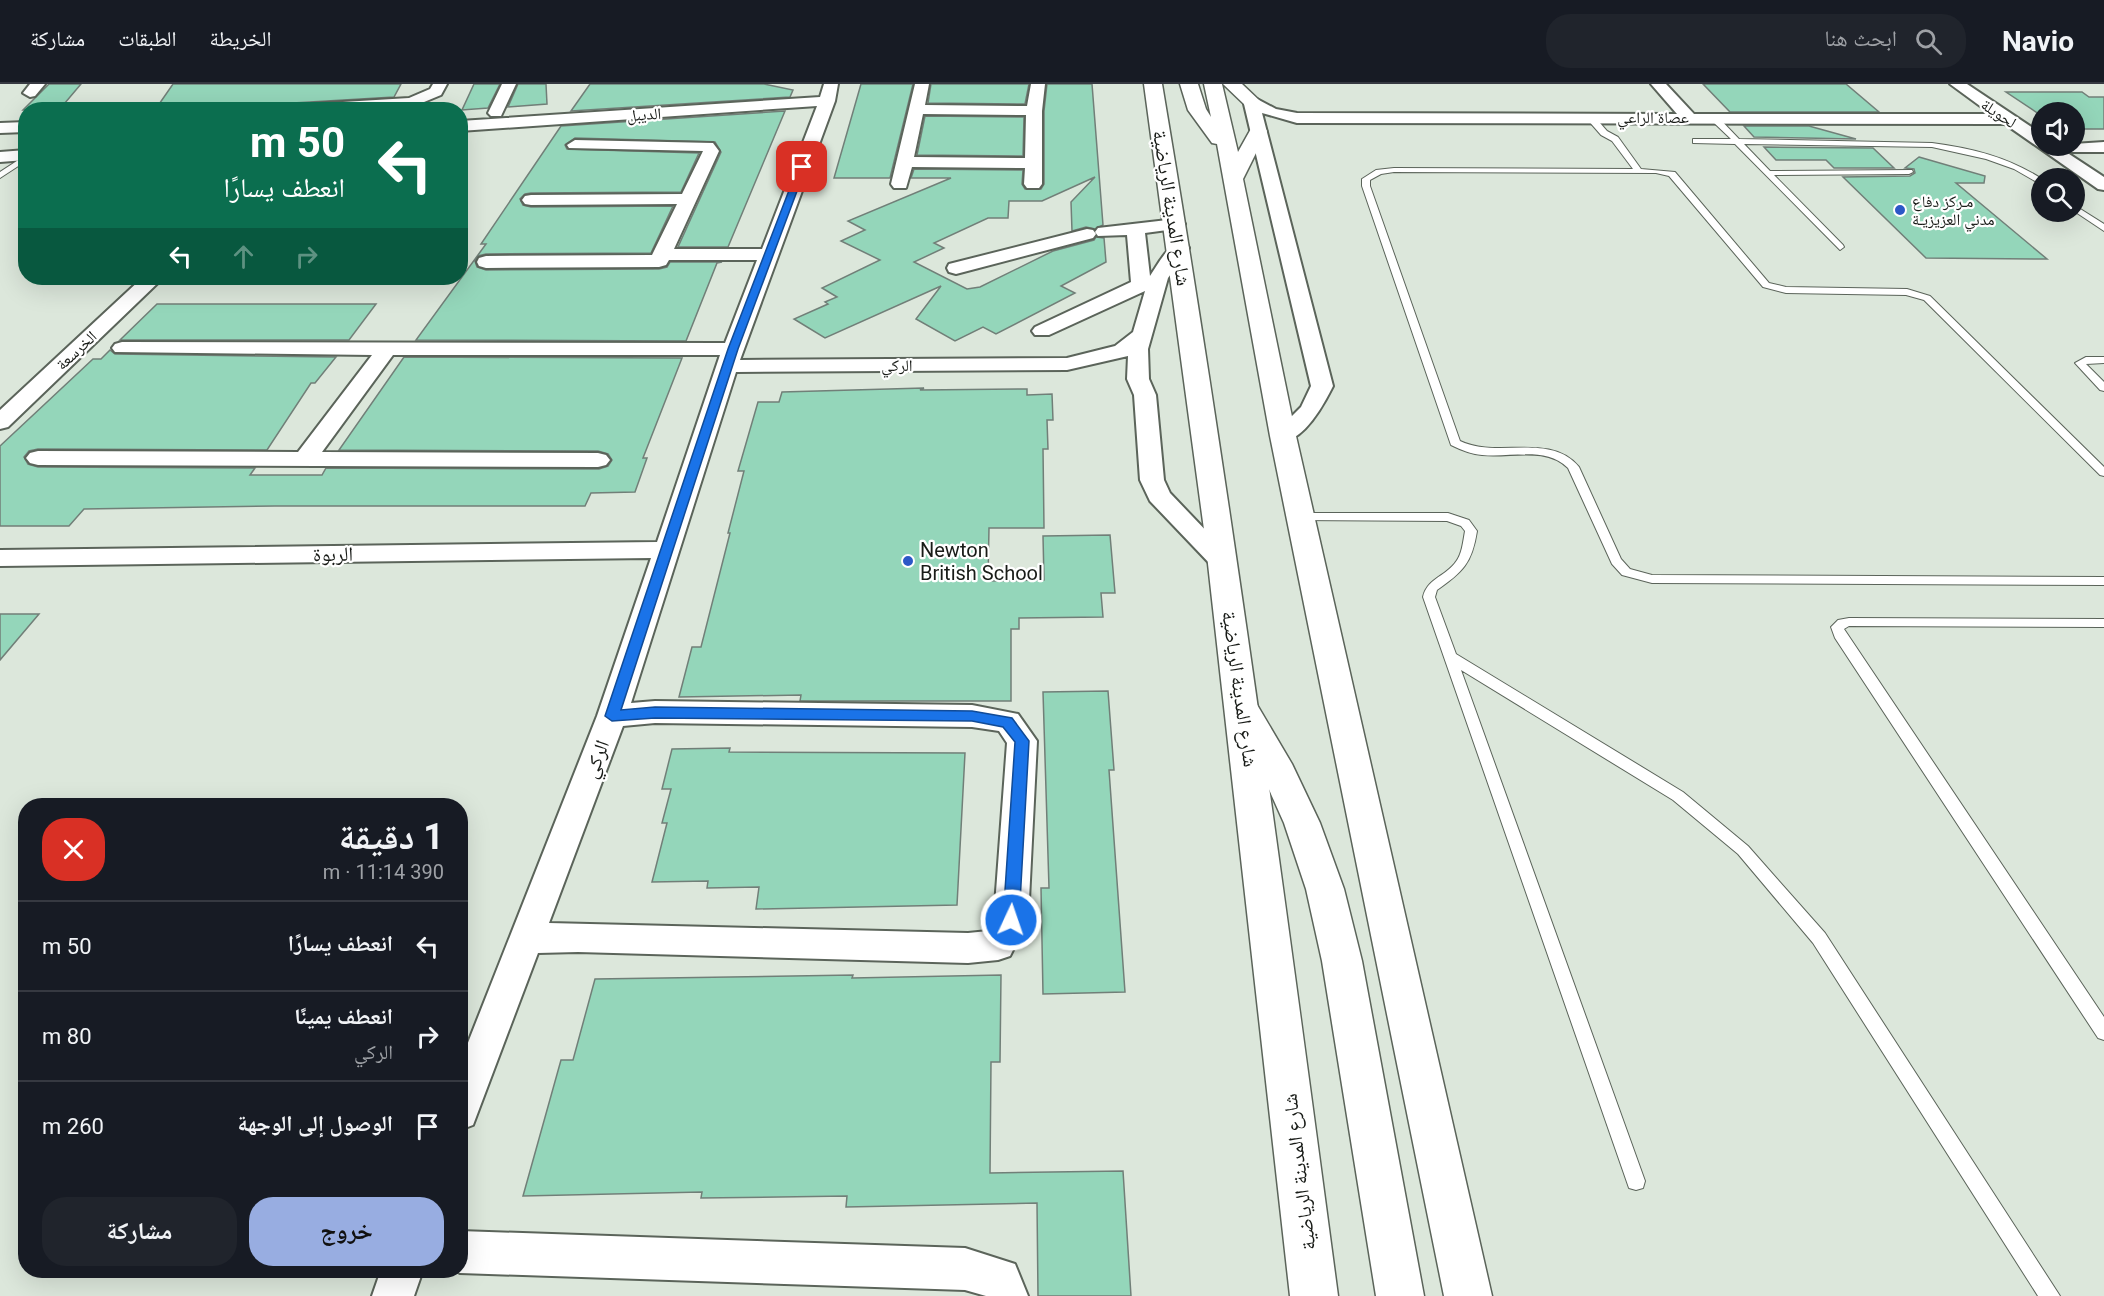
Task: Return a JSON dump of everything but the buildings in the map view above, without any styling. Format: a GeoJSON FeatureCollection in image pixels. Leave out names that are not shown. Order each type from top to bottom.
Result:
{"type":"FeatureCollection","features":[{"type":"Feature","properties":{"kind":"main road","name":"شارع المدينة الرياضية"},"geometry":{"type":"LineString","coordinates":[[1153,84],[1178,237],[1244,712],[1314,1296]]}},
{"type":"Feature","properties":{"kind":"main road"},"geometry":{"type":"LineString","coordinates":[[1189,84],[1197,110],[1228,150]]}},
{"type":"Feature","properties":{"kind":"main road"},"geometry":{"type":"LineString","coordinates":[[1213,84],[1300,517],[1468,1296]]}},
{"type":"Feature","properties":{"kind":"main road"},"geometry":{"type":"LineString","coordinates":[[1232,84],[1249,93]]}},
{"type":"Feature","properties":{"kind":"main road"},"geometry":{"type":"LineString","coordinates":[[1233,180],[1258,131]]}},
{"type":"Feature","properties":{"kind":"main road"},"geometry":{"type":"LineString","coordinates":[[1244,712],[1275,765],[1302,824],[1325,889],[1342,961],[1400,1296]]}},
{"type":"Feature","properties":{"kind":"street"},"geometry":{"type":"LineString","coordinates":[[412,102],[436,92],[440,84]]}},
{"type":"Feature","properties":{"kind":"street"},"geometry":{"type":"LineString","coordinates":[[495,113],[509,84]]}},
{"type":"Feature","properties":{"kind":"street"},"geometry":{"type":"LineString","coordinates":[[900,184],[922,84]]}},
{"type":"Feature","properties":{"kind":"street"},"geometry":{"type":"LineString","coordinates":[[1034,184],[1032,163],[1034,111],[1038,84]]}},
{"type":"Feature","properties":{"kind":"street"},"geometry":{"type":"LineString","coordinates":[[1658,84],[1688,117]]}},
{"type":"Feature","properties":{"kind":"street","name":"لحويلة"},"geometry":{"type":"LineString","coordinates":[[1957,84],[2031,135]]}},
{"type":"Feature","properties":{"kind":"street","name":"الديبل"},"geometry":{"type":"LineString","coordinates":[[468,125],[829,93]]}},
{"type":"Feature","properties":{"kind":"street","name":"الركي"},"geometry":{"type":"LineString","coordinates":[[468,1091],[612,716],[730,357],[829,93]]}},
{"type":"Feature","properties":{"kind":"street"},"geometry":{"type":"LineString","coordinates":[[1249,93],[1322,386],[1310,410],[1283,436]]}},
{"type":"Feature","properties":{"kind":"street","name":"عصاة الراعي"},"geometry":{"type":"LineString","coordinates":[[1249,93],[1271,112],[1297,118],[1608,126],[1688,117],[2008,119]]}},
{"type":"Feature","properties":{"kind":"street"},"geometry":{"type":"LineString","coordinates":[[917,109],[1034,111]]}},
{"type":"Feature","properties":{"kind":"street","name":"عصاة الراعي"},"geometry":{"type":"LineString","coordinates":[[1258,131],[1276,122],[1297,118]]}},
{"type":"Feature","properties":{"kind":"street"},"geometry":{"type":"LineString","coordinates":[[0,128],[18,127]]}},
{"type":"Feature","properties":{"kind":"street"},"geometry":{"type":"LineString","coordinates":[[574,145],[707,146],[711,151],[661,257]]}},
{"type":"Feature","properties":{"kind":"street"},"geometry":{"type":"LineString","coordinates":[[2085,146],[2104,147]]}},
{"type":"Feature","properties":{"kind":"street"},"geometry":{"type":"LineString","coordinates":[[0,157],[18,156]]}},
{"type":"Feature","properties":{"kind":"street","name":"لحويلة"},"geometry":{"type":"LineString","coordinates":[[2061,156],[2104,185]]}},
{"type":"Feature","properties":{"kind":"street"},"geometry":{"type":"LineString","coordinates":[[905,162],[1032,163]]}},
{"type":"Feature","properties":{"kind":"street"},"geometry":{"type":"LineString","coordinates":[[531,200],[688,200]]}},
{"type":"Feature","properties":{"kind":"street"},"geometry":{"type":"LineString","coordinates":[[1042,331],[1139,286],[1141,282],[1135,228]]}},
{"type":"Feature","properties":{"kind":"street"},"geometry":{"type":"LineString","coordinates":[[956,268],[1095,233],[1135,228],[1178,237],[1158,278],[1140,336],[1138,379],[1145,395],[1152,480],[1159,496],[1222,561]]}},
{"type":"Feature","properties":{"kind":"street"},"geometry":{"type":"LineString","coordinates":[[486,262],[647,263],[661,257],[700,268],[764,262]]}},
{"type":"Feature","properties":{"kind":"street","name":"الخرسعة"},"geometry":{"type":"LineString","coordinates":[[0,422],[146,285]]}},
{"type":"Feature","properties":{"kind":"street","name":"الركي"},"geometry":{"type":"LineString","coordinates":[[1067,364],[1122,351],[1140,336]]}},
{"type":"Feature","properties":{"kind":"street"},"geometry":{"type":"LineString","coordinates":[[122,348],[387,349],[730,357]]}},
{"type":"Feature","properties":{"kind":"street"},"geometry":{"type":"LineString","coordinates":[[304,460],[387,349]]}},
{"type":"Feature","properties":{"kind":"street","name":"الركي"},"geometry":{"type":"LineString","coordinates":[[730,357],[1067,364],[1116,376],[1145,395]]}},
{"type":"Feature","properties":{"kind":"street"},"geometry":{"type":"LineString","coordinates":[[38,458],[598,460]]}},
{"type":"Feature","properties":{"kind":"street","name":"الربوة"},"geometry":{"type":"LineString","coordinates":[[10,558],[666,549]]}},
{"type":"Feature","properties":{"kind":"street"},"geometry":{"type":"LineString","coordinates":[[0,581],[10,558]]}},
{"type":"Feature","properties":{"kind":"street"},"geometry":{"type":"LineString","coordinates":[[525,939],[578,937],[968,948],[998,945],[1011,920],[1022,741],[1008,722],[972,716],[655,712],[612,716]]}},
{"type":"Feature","properties":{"kind":"street"},"geometry":{"type":"LineString","coordinates":[[468,1252],[965,1269],[1000,1279],[1007,1296]]}},
{"type":"Feature","properties":{"kind":"street"},"geometry":{"type":"LineString","coordinates":[[393,1296],[399,1278]]}},
{"type":"Feature","properties":{"kind":"lane"},"geometry":{"type":"LineString","coordinates":[[1713,117],[1840,247]]}},
{"type":"Feature","properties":{"kind":"lane"},"geometry":{"type":"LineString","coordinates":[[1608,126],[1638,170]]}},
{"type":"Feature","properties":{"kind":"lane"},"geometry":{"type":"LineString","coordinates":[[1696,141],[1932,145],[1998,159],[2031,176]]}},
{"type":"Feature","properties":{"kind":"lane"},"geometry":{"type":"LineString","coordinates":[[0,176],[18,162]]}},
{"type":"Feature","properties":{"kind":"lane"},"geometry":{"type":"LineString","coordinates":[[2104,473],[1927,298],[1907,292],[1786,290],[1766,285],[1675,176],[1662,171],[1638,170],[1394,170],[1379,172],[1366,179],[1373,206],[1455,443],[1474,452],[1542,452],[1565,458],[1573,467],[1616,561],[1626,572],[1644,578],[2104,581]]}},
{"type":"Feature","properties":{"kind":"lane"},"geometry":{"type":"LineString","coordinates":[[1767,173],[1909,172]]}},
{"type":"Feature","properties":{"kind":"lane"},"geometry":{"type":"LineString","coordinates":[[2085,215],[2104,228]]}},
{"type":"Feature","properties":{"kind":"lane"},"geometry":{"type":"LineString","coordinates":[[2104,360],[2086,360],[2080,363],[2104,388]]}},
{"type":"Feature","properties":{"kind":"lane"},"geometry":{"type":"LineString","coordinates":[[1300,517],[1448,517],[1465,523],[1471,531],[1468,552],[1460,568],[1431,588],[1429,597],[1636,1181]]}},
{"type":"Feature","properties":{"kind":"lane"},"geometry":{"type":"LineString","coordinates":[[2104,624],[1849,622],[1837,627],[1839,635],[2104,1032]]}},
{"type":"Feature","properties":{"kind":"lane"},"geometry":{"type":"LineString","coordinates":[[1450,657],[1678,796],[1743,850],[1819,938],[2050,1296]]}},
{"type":"Feature","properties":{"kind":"place","name":"مـركز دفاع مدني العزيزيـة"},"geometry":{"type":"Point","coordinates":[1900,210]}},
{"type":"Feature","properties":{"kind":"place","name":"Newton British School"},"geometry":{"type":"Point","coordinates":[908,561]}},
{"type":"Feature","properties":{"kind":"route"},"geometry":{"type":"LineString","coordinates":[[802,167],[761,270],[733,349],[612,716],[655,712],[972,716],[1008,722],[1022,741],[1011,920]]}}]}
